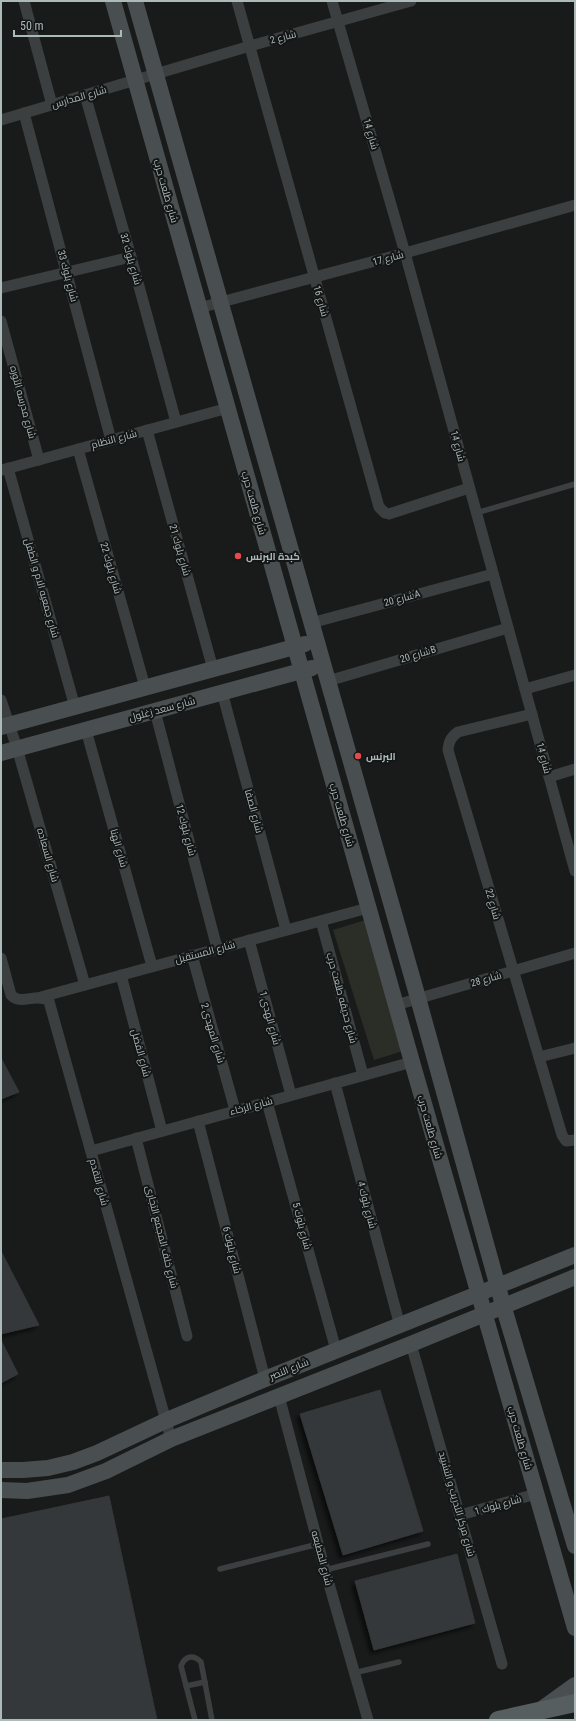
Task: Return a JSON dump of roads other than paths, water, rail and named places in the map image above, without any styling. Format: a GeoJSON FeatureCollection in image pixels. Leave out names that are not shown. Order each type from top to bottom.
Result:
{"type":"FeatureCollection","features":[{"type":"Feature","properties":{"kind":"main road"},"geometry":{"type":"LineString","coordinates":[[498,1720],[575,1703]]}},
{"type":"Feature","properties":{"kind":"street"},"geometry":{"type":"LineString","coordinates":[[24,1],[52,105]]}},
{"type":"Feature","properties":{"kind":"street","name":"شارع طلعت حرب"},"geometry":{"type":"LineString","coordinates":[[113,1],[368,908],[575,1628]]}},
{"type":"Feature","properties":{"kind":"street"},"geometry":{"type":"LineString","coordinates":[[135,1],[418,998],[499,1286],[503,1305],[575,1546]]}},
{"type":"Feature","properties":{"kind":"street","name":"شارع 16"},"geometry":{"type":"LineString","coordinates":[[237,1],[381,511],[389,514],[469,488]]}},
{"type":"Feature","properties":{"kind":"street","name":"شارع 14"},"geometry":{"type":"LineString","coordinates":[[332,1],[405,253],[549,777],[573,854],[575,871]]}},
{"type":"Feature","properties":{"kind":"street","name":"شارع 2"},"geometry":{"type":"LineString","coordinates":[[156,74],[411,1]]}},
{"type":"Feature","properties":{"kind":"street","name":"شارع المدارس"},"geometry":{"type":"LineString","coordinates":[[1,120],[156,74]]}},
{"type":"Feature","properties":{"kind":"street","name":"شارع بلوك 32"},"geometry":{"type":"LineString","coordinates":[[84,95],[131,257],[176,422]]}},
{"type":"Feature","properties":{"kind":"street","name":"شارع بلوك 33"},"geometry":{"type":"LineString","coordinates":[[24,113],[111,440]]}},
{"type":"Feature","properties":{"kind":"street","name":"شارع 17"},"geometry":{"type":"LineString","coordinates":[[199,308],[315,278],[575,205]]}},
{"type":"Feature","properties":{"kind":"street"},"geometry":{"type":"LineString","coordinates":[[1,288],[131,257]]}},
{"type":"Feature","properties":{"kind":"street","name":"شارع مدرسه الثوره"},"geometry":{"type":"LineString","coordinates":[[1,321],[39,460]]}},
{"type":"Feature","properties":{"kind":"street","name":"شارع النظام"},"geometry":{"type":"LineString","coordinates":[[4,469],[228,408]]}},
{"type":"Feature","properties":{"kind":"street","name":"شارع بلوك 21"},"geometry":{"type":"LineString","coordinates":[[147,430],[213,669]]}},
{"type":"Feature","properties":{"kind":"street","name":"شارع بلوك 22"},"geometry":{"type":"LineString","coordinates":[[78,449],[145,687]]}},
{"type":"Feature","properties":{"kind":"street","name":"شارع جمعيه الام و الطفل"},"geometry":{"type":"LineString","coordinates":[[4,469],[75,707]]}},
{"type":"Feature","properties":{"kind":"street","name":"شارع 20A"},"geometry":{"type":"LineString","coordinates":[[311,623],[493,574]]}},
{"type":"Feature","properties":{"kind":"street","name":"شارع 20B"},"geometry":{"type":"LineString","coordinates":[[328,681],[508,628]]}},
{"type":"Feature","properties":{"kind":"street"},"geometry":{"type":"LineString","coordinates":[[1,700],[5,726],[316,640]]}},
{"type":"Feature","properties":{"kind":"street","name":"شارع سعد زغلول"},"geometry":{"type":"LineString","coordinates":[[1,753],[323,664]]}},
{"type":"Feature","properties":{"kind":"street"},"geometry":{"type":"LineString","coordinates":[[525,690],[575,675]]}},
{"type":"Feature","properties":{"kind":"street","name":"شارع الصفا"},"geometry":{"type":"LineString","coordinates":[[222,692],[286,930]]}},
{"type":"Feature","properties":{"kind":"street","name":"شارع بلوك 12"},"geometry":{"type":"LineString","coordinates":[[155,711],[217,948]]}},
{"type":"Feature","properties":{"kind":"street","name":"شارع 22"},"geometry":{"type":"LineString","coordinates":[[532,714],[458,732],[452,736],[448,750],[563,1138],[570,1142],[575,1140]]}},
{"type":"Feature","properties":{"kind":"street","name":"شارع السعاده"},"geometry":{"type":"LineString","coordinates":[[5,726],[17,748],[85,985]]}},
{"type":"Feature","properties":{"kind":"street","name":"شارع الهنا"},"geometry":{"type":"LineString","coordinates":[[86,730],[152,966]]}},
{"type":"Feature","properties":{"kind":"street"},"geometry":{"type":"LineString","coordinates":[[549,777],[575,769]]}},
{"type":"Feature","properties":{"kind":"street","name":"شارع المستقبل"},"geometry":{"type":"LineString","coordinates":[[41,997],[368,908]]}},
{"type":"Feature","properties":{"kind":"street","name":"شارع حديقه طلعت حرب"},"geometry":{"type":"LineString","coordinates":[[321,920],[363,1075]]}},
{"type":"Feature","properties":{"kind":"street","name":"شارع الهدى 1"},"geometry":{"type":"LineString","coordinates":[[249,940],[291,1095]]}},
{"type":"Feature","properties":{"kind":"street","name":"شارع 28"},"geometry":{"type":"LineString","coordinates":[[396,1005],[575,952]]}},
{"type":"Feature","properties":{"kind":"street","name":"شارع المهدى 2"},"geometry":{"type":"LineString","coordinates":[[192,955],[235,1110]]}},
{"type":"Feature","properties":{"kind":"street"},"geometry":{"type":"LineString","coordinates":[[1,958],[11,995],[14,998],[18,1000],[41,997]]}},
{"type":"Feature","properties":{"kind":"street","name":"شارع الفضل"},"geometry":{"type":"LineString","coordinates":[[120,975],[162,1131]]}},
{"type":"Feature","properties":{"kind":"street","name":"شارع التقدم"},"geometry":{"type":"LineString","coordinates":[[41,997],[49,1001],[50,1004],[171,1439]]}},
{"type":"Feature","properties":{"kind":"street"},"geometry":{"type":"LineString","coordinates":[[539,1058],[575,1048]]}},
{"type":"Feature","properties":{"kind":"street","name":"شارع الرخاء"},"geometry":{"type":"LineString","coordinates":[[91,1151],[412,1062]]}},
{"type":"Feature","properties":{"kind":"street","name":"شارع بلوك 4"},"geometry":{"type":"LineString","coordinates":[[334,1083],[400,1326]]}},
{"type":"Feature","properties":{"kind":"street","name":"شارع بلوك 5"},"geometry":{"type":"LineString","coordinates":[[267,1102],[336,1350]]}},
{"type":"Feature","properties":{"kind":"street","name":"شارع بلوك 6"},"geometry":{"type":"LineString","coordinates":[[198,1121],[265,1379]]}},
{"type":"Feature","properties":{"kind":"street","name":"شارع خلف المجمع التجارى"},"geometry":{"type":"LineString","coordinates":[[136,1138],[187,1336]]}},
{"type":"Feature","properties":{"kind":"street","name":"شارع النصر"},"geometry":{"type":"LineString","coordinates":[[1,1470],[48,1468],[73,1462],[97,1453],[165,1421],[265,1379],[400,1326],[575,1254]]}},
{"type":"Feature","properties":{"kind":"street"},"geometry":{"type":"LineString","coordinates":[[1,1490],[27,1491],[68,1485],[106,1471],[171,1439],[575,1277]]}},
{"type":"Feature","properties":{"kind":"street","name":"شارع مركز التدريب و التشييد"},"geometry":{"type":"LineString","coordinates":[[411,1344],[502,1664]]}},
{"type":"Feature","properties":{"kind":"street","name":"شارع المطبعه"},"geometry":{"type":"LineString","coordinates":[[279,1396],[325,1570],[368,1720]]}},
{"type":"Feature","properties":{"kind":"street","name":"شارع بلوك 1"},"geometry":{"type":"LineString","coordinates":[[460,1516],[536,1494]]}},
{"type":"Feature","properties":{"kind":"street"},"geometry":{"type":"LineString","coordinates":[[537,1712],[575,1685]]}},
{"type":"Feature","properties":{"kind":"lane"},"geometry":{"type":"LineString","coordinates":[[476,513],[575,484]]}},
{"type":"Feature","properties":{"kind":"lane"},"geometry":{"type":"LineString","coordinates":[[220,1569],[318,1544]]}},
{"type":"Feature","properties":{"kind":"lane"},"geometry":{"type":"LineString","coordinates":[[325,1570],[428,1544]]}},
{"type":"Feature","properties":{"kind":"lane"},"geometry":{"type":"LineString","coordinates":[[194,1720],[181,1666],[183,1661],[192,1656],[201,1662],[212,1720]]}},
{"type":"Feature","properties":{"kind":"lane"},"geometry":{"type":"LineString","coordinates":[[354,1673],[399,1662]]}},
{"type":"Feature","properties":{"kind":"lane"},"geometry":{"type":"LineString","coordinates":[[186,1686],[205,1682]]}},
{"type":"Feature","properties":{"kind":"place","name":"كبدة البرنس"},"geometry":{"type":"Point","coordinates":[238,556]}},
{"type":"Feature","properties":{"kind":"place","name":"البرنس"},"geometry":{"type":"Point","coordinates":[358,756]}}]}
